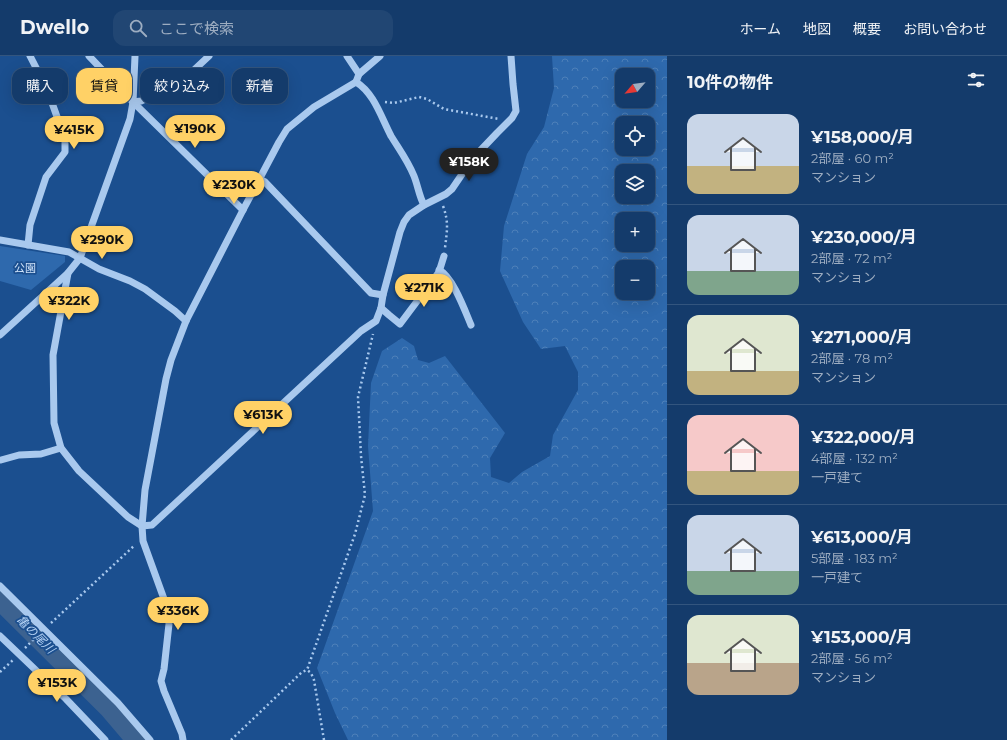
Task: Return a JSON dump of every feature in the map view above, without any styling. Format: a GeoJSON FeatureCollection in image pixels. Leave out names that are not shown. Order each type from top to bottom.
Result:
{"type":"FeatureCollection","features":[{"type":"Feature","properties":{"kind":"street"},"geometry":{"type":"LineString","coordinates":[[28,245],[30,225],[46,177],[65,152],[65,139],[46,89],[30,56]]}},
{"type":"Feature","properties":{"kind":"street"},"geometry":{"type":"LineString","coordinates":[[89,56],[243,210]]}},
{"type":"Feature","properties":{"kind":"street"},"geometry":{"type":"LineString","coordinates":[[0,335],[68,273],[80,258],[130,119],[134,102],[135,56]]}},
{"type":"Feature","properties":{"kind":"street"},"geometry":{"type":"LineString","coordinates":[[134,102],[141,101],[180,83],[209,56]]}},
{"type":"Feature","properties":{"kind":"street"},"geometry":{"type":"LineString","coordinates":[[347,56],[359,74]]}},
{"type":"Feature","properties":{"kind":"street"},"geometry":{"type":"LineString","coordinates":[[183,740],[161,681],[164,669],[169,624],[168,610],[142,541],[145,490],[171,360],[186,321],[259,179],[287,129],[314,107],[356,82],[359,74],[380,56]]}},
{"type":"Feature","properties":{"kind":"street"},"geometry":{"type":"LineString","coordinates":[[444,256],[439,270],[400,324],[385,311],[383,296],[404,222],[409,215],[452,189],[478,153],[512,118],[516,111],[511,56]]}},
{"type":"Feature","properties":{"kind":"street"},"geometry":{"type":"LineString","coordinates":[[356,82],[363,86],[370,94],[392,137],[409,164],[424,205]]}},
{"type":"Feature","properties":{"kind":"street"},"geometry":{"type":"LineString","coordinates":[[259,179],[265,182],[371,293],[383,296]]}},
{"type":"Feature","properties":{"kind":"street"},"geometry":{"type":"LineString","coordinates":[[0,240],[69,252],[99,269],[130,281],[145,289],[186,321]]}},
{"type":"Feature","properties":{"kind":"street"},"geometry":{"type":"LineString","coordinates":[[439,270],[444,273],[456,290],[472,325]]}},
{"type":"Feature","properties":{"kind":"street"},"geometry":{"type":"LineString","coordinates":[[68,273],[53,356],[54,423],[61,448],[79,471],[128,517],[142,526],[152,525],[361,331],[376,322],[385,311]]}},
{"type":"Feature","properties":{"kind":"street"},"geometry":{"type":"LineString","coordinates":[[1,460],[19,455],[41,454],[61,448]]}},
{"type":"Feature","properties":{"kind":"street"},"geometry":{"type":"LineString","coordinates":[[0,586],[43,631],[118,703],[150,740]]}},
{"type":"Feature","properties":{"kind":"street"},"geometry":{"type":"LineString","coordinates":[[0,636],[66,699],[105,740]]}},
{"type":"Feature","properties":{"kind":"path"},"geometry":{"type":"LineString","coordinates":[[374,103],[381,101],[394,103],[419,97],[427,99],[444,109],[510,121]]}},
{"type":"Feature","properties":{"kind":"path"},"geometry":{"type":"LineString","coordinates":[[444,207],[447,219],[444,256]]}},
{"type":"Feature","properties":{"kind":"path"},"geometry":{"type":"LineString","coordinates":[[231,740],[302,672],[307,670],[355,534],[365,496],[358,397],[376,322]]}},
{"type":"Feature","properties":{"kind":"path"},"geometry":{"type":"LineString","coordinates":[[28,646],[133,546],[142,541]]}},
{"type":"Feature","properties":{"kind":"path"},"geometry":{"type":"LineString","coordinates":[[307,670],[311,673],[314,680],[324,740]]}},
{"type":"Feature","properties":{"kind":"green space"},"geometry":{"type":"Polygon","coordinates":[[[552,56],[667,56],[667,740],[348,740],[335,713],[317,668],[373,511],[368,446],[371,383],[382,351],[402,338],[414,346],[418,360],[429,363],[445,356],[505,433],[490,458],[491,477],[509,483],[522,472],[550,456],[553,435],[578,390],[578,372],[565,346],[541,349],[523,322],[500,271],[504,226],[527,154],[544,127],[554,88],[552,56]]]}},
{"type":"Feature","properties":{"kind":"green space","name":"公園"},"geometry":{"type":"Polygon","coordinates":[[[0,246],[65,256],[65,262],[31,290],[0,281],[0,246]]]}},
{"type":"Feature","properties":{"kind":"waterway","name":"亀の尾川"},"geometry":{"type":"LineString","coordinates":[[0,598],[110,707],[138,740]]}}]}
